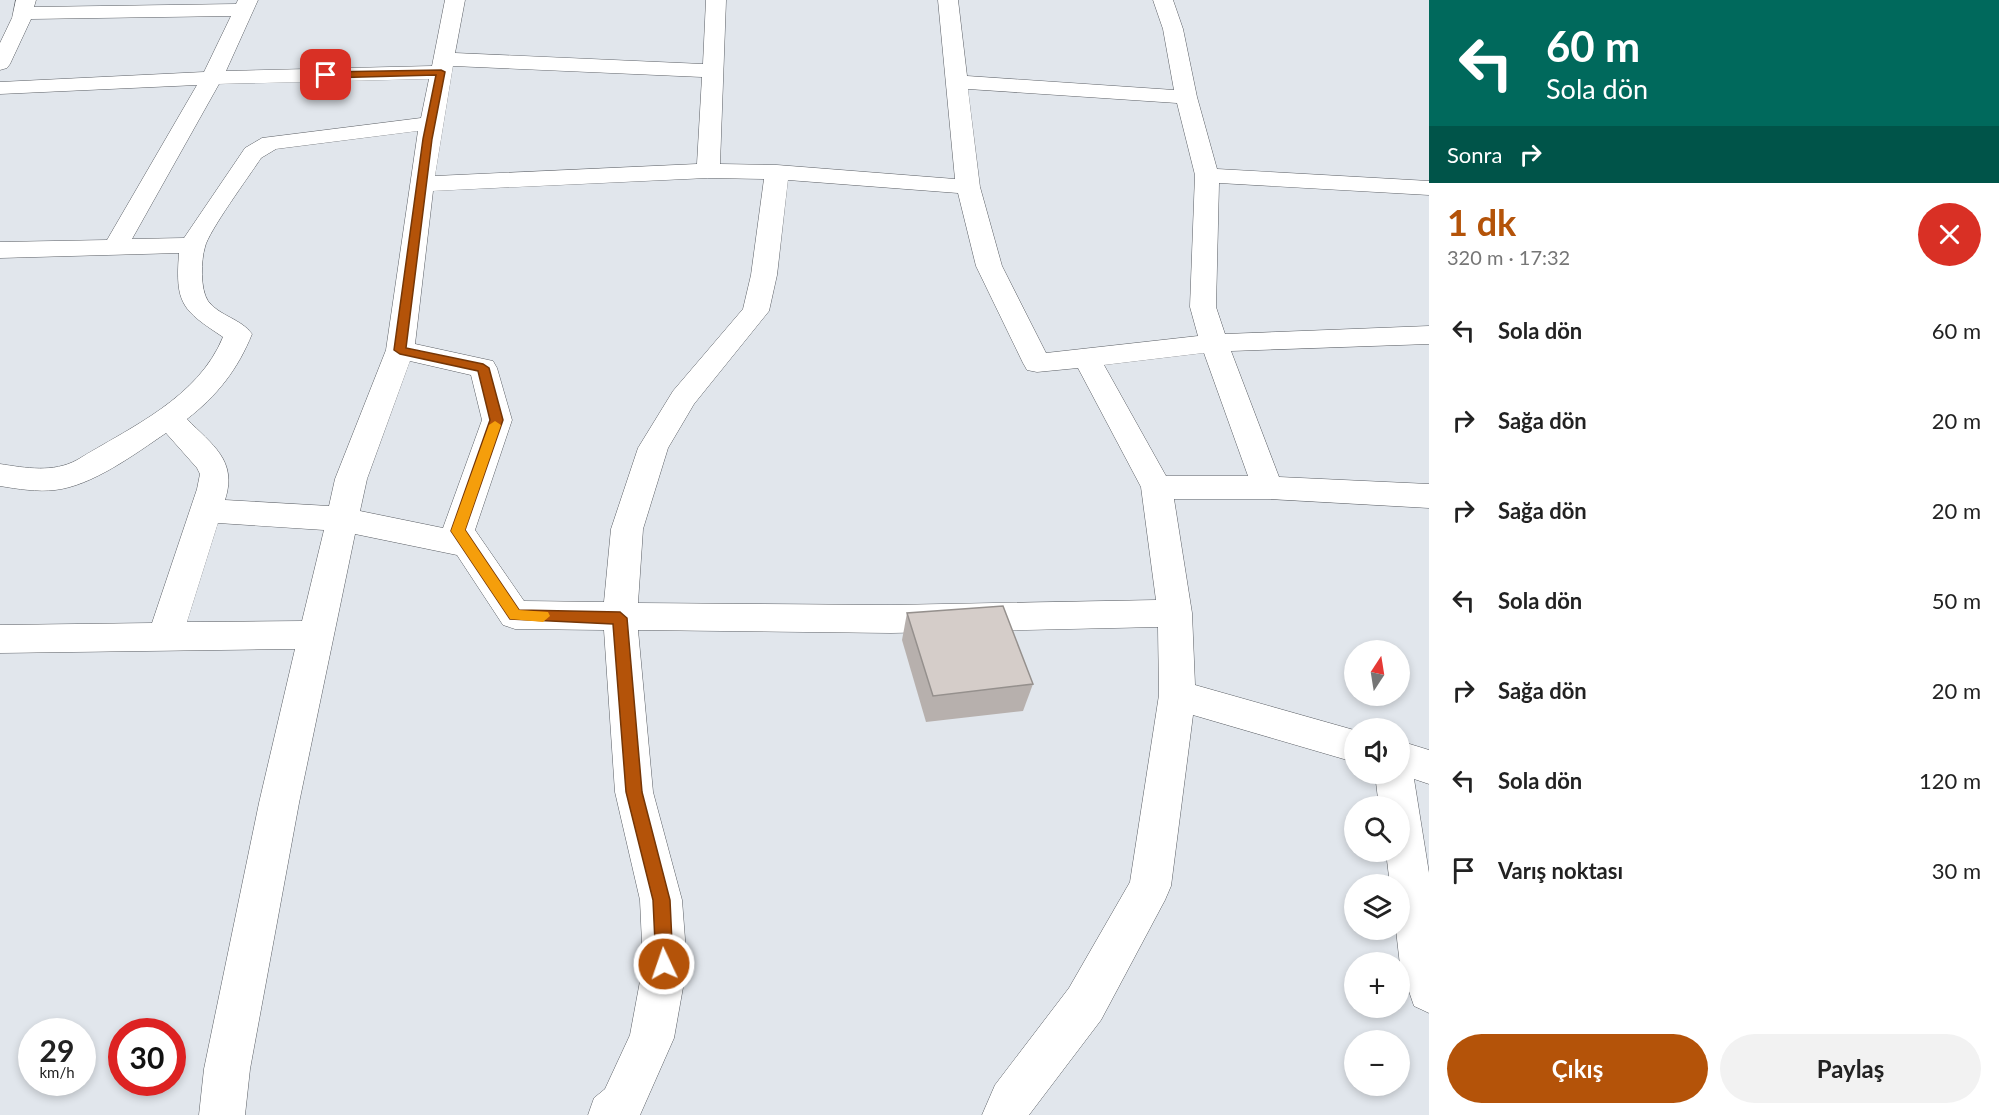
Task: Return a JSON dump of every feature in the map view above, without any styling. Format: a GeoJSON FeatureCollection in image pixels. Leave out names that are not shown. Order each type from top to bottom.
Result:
{"type":"FeatureCollection","features":[{"type":"Feature","properties":{"kind":"street"},"geometry":{"type":"LineString","coordinates":[[222,1115],[227,1070],[279,803],[351,479],[400,350],[431,123],[455,0]]}},
{"type":"Feature","properties":{"kind":"street"},"geometry":{"type":"LineString","coordinates":[[708,171],[716,0]]}},
{"type":"Feature","properties":{"kind":"street"},"geometry":{"type":"LineString","coordinates":[[948,0],[959,82],[968,187],[989,266],[1037,363],[1214,343],[1429,335]]}},
{"type":"Feature","properties":{"kind":"street"},"geometry":{"type":"LineString","coordinates":[[1163,0],[1173,28],[1186,97],[1208,175],[1203,307],[1214,343],[1268,488]]}},
{"type":"Feature","properties":{"kind":"street"},"geometry":{"type":"LineString","coordinates":[[0,64],[25,6],[246,5],[212,78],[115,247]]}},
{"type":"Feature","properties":{"kind":"street"},"geometry":{"type":"LineString","coordinates":[[0,88],[442,65],[713,71]]}},
{"type":"Feature","properties":{"kind":"street"},"geometry":{"type":"LineString","coordinates":[[959,82],[1186,97]]}},
{"type":"Feature","properties":{"kind":"street"},"geometry":{"type":"LineString","coordinates":[[0,475],[39,480],[72,476],[169,418],[206,386],[232,353],[238,334],[201,310],[193,298],[190,274],[192,245],[253,153],[270,143],[431,123]]}},
{"type":"Feature","properties":{"kind":"street"},"geometry":{"type":"LineString","coordinates":[[422,184],[708,171],[777,172],[968,187]]}},
{"type":"Feature","properties":{"kind":"street"},"geometry":{"type":"LineString","coordinates":[[611,1115],[621,1106],[652,1038],[664,964],[661,900],[634,792],[620,618],[627,530],[653,448],[683,398],[756,311],[764,275],[777,172]]}},
{"type":"Feature","properties":{"kind":"street"},"geometry":{"type":"LineString","coordinates":[[1208,175],[1429,188]]}},
{"type":"Feature","properties":{"kind":"street"},"geometry":{"type":"LineString","coordinates":[[0,250],[192,245]]}},
{"type":"Feature","properties":{"kind":"street"},"geometry":{"type":"LineString","coordinates":[[400,350],[483,368],[496,420],[458,531],[515,615],[620,618],[891,619],[1175,613]]}},
{"type":"Feature","properties":{"kind":"street"},"geometry":{"type":"LineString","coordinates":[[1005,1115],[1011,1101],[1085,1004],[1150,886],[1177,695],[1175,613],[1157,487],[1086,357]]}},
{"type":"Feature","properties":{"kind":"street"},"geometry":{"type":"LineString","coordinates":[[165,637],[206,510],[215,474],[211,463],[169,418]]}},
{"type":"Feature","properties":{"kind":"street"},"geometry":{"type":"LineString","coordinates":[[1157,487],[1268,488],[1429,496]]}},
{"type":"Feature","properties":{"kind":"street"},"geometry":{"type":"LineString","coordinates":[[206,510],[342,519],[468,545]]}},
{"type":"Feature","properties":{"kind":"street"},"geometry":{"type":"LineString","coordinates":[[0,639],[318,635]]}},
{"type":"Feature","properties":{"kind":"street"},"geometry":{"type":"LineString","coordinates":[[1177,695],[1344,743]]}},
{"type":"Feature","properties":{"kind":"street"},"geometry":{"type":"LineString","coordinates":[[1410,761],[1429,767]]}},
{"type":"Feature","properties":{"kind":"street"},"geometry":{"type":"LineString","coordinates":[[1407,862],[1422,965],[1429,991]]}},
{"type":"Feature","properties":{"kind":"building"},"geometry":{"type":"Polygon","coordinates":[[[1003,606],[1033,684],[933,696],[907,613],[1003,606]]]}},
{"type":"Feature","properties":{"kind":"slow traffic"},"geometry":{"type":"LineString","coordinates":[[495,425],[458,531],[515,615],[543,616]]}},
{"type":"Feature","properties":{"kind":"route"},"geometry":{"type":"LineString","coordinates":[[326,75],[441,72],[428,139],[400,350],[483,368],[496,420],[458,531],[515,615],[620,618],[634,792],[661,900],[664,964]]}}]}
